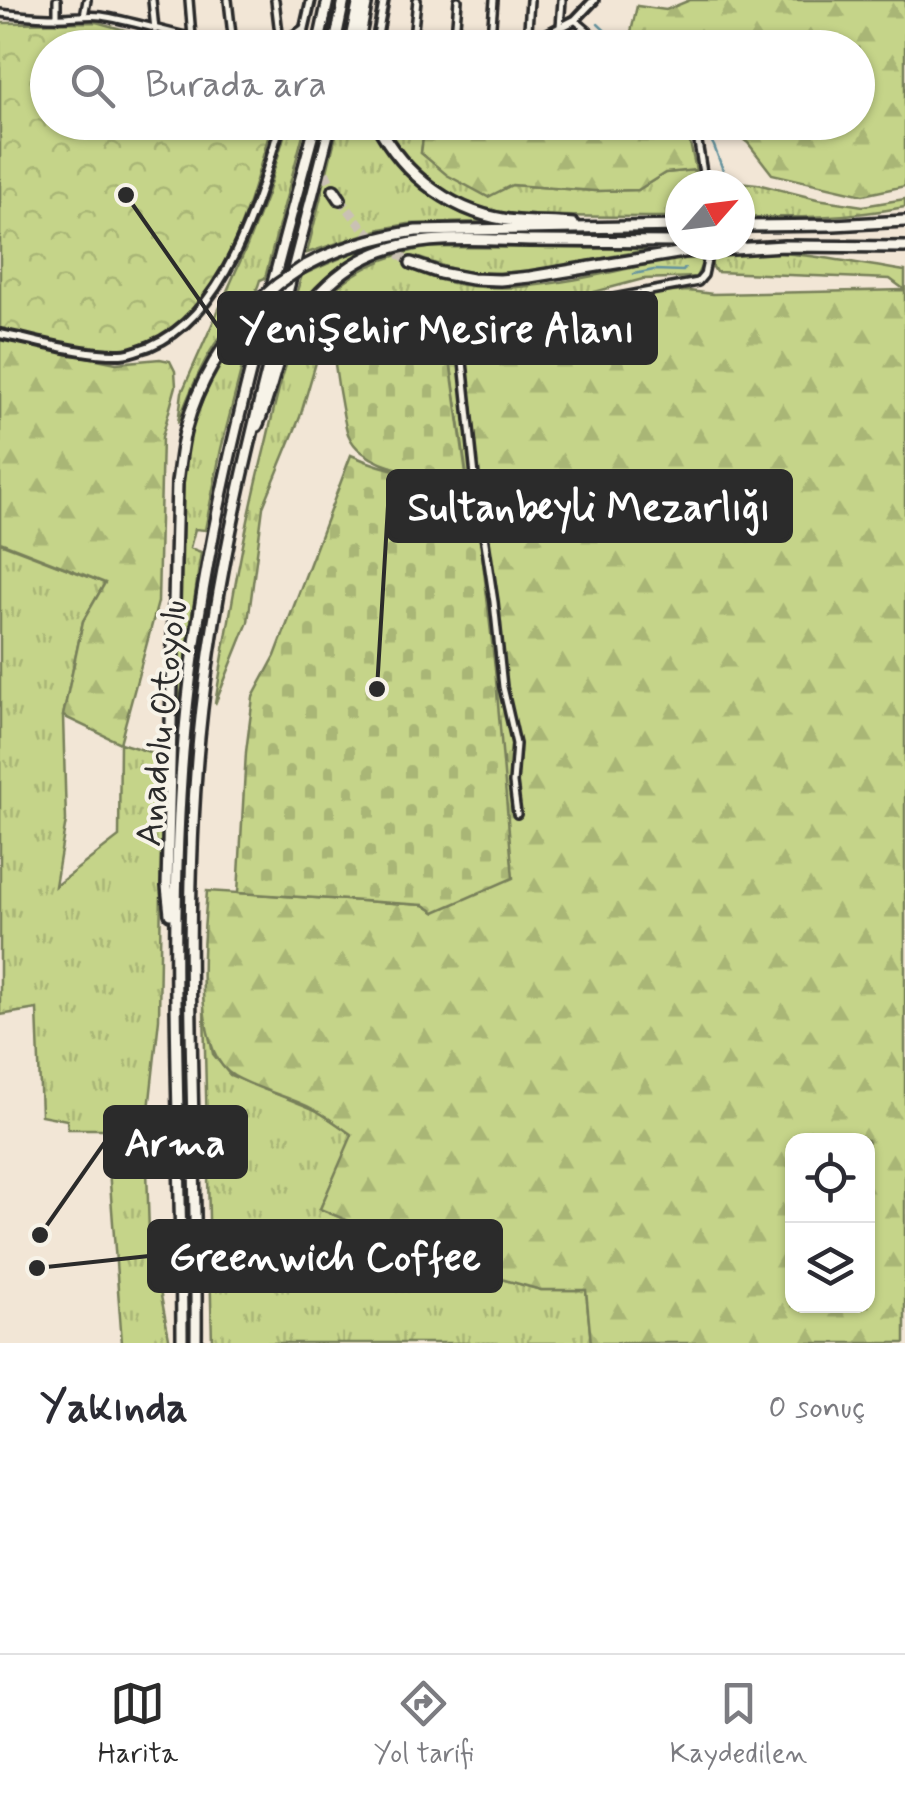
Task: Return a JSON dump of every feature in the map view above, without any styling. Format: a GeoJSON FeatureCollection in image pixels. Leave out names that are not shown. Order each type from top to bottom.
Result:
{"type":"FeatureCollection","features":[{"type":"Feature","properties":{"kind":"highway"},"geometry":{"type":"LineString","coordinates":[[322,30],[328,0]]}},
{"type":"Feature","properties":{"kind":"highway"},"geometry":{"type":"LineString","coordinates":[[338,30],[344,0]]}},
{"type":"Feature","properties":{"kind":"highway"},"geometry":{"type":"LineString","coordinates":[[353,30],[360,0]]}},
{"type":"Feature","properties":{"kind":"highway"},"geometry":{"type":"LineString","coordinates":[[362,30],[367,0]]}},
{"type":"Feature","properties":{"kind":"highway","name":"Anadolu Otoyolu"},"geometry":{"type":"LineString","coordinates":[[182,1343],[174,952],[176,838],[188,694],[202,599],[238,424],[311,140]]}},
{"type":"Feature","properties":{"kind":"highway","name":"Anadolu Otoyolu"},"geometry":{"type":"LineString","coordinates":[[196,1343],[190,917],[199,735],[215,606],[246,451],[326,140]]}},
{"type":"Feature","properties":{"kind":"highway"},"geometry":{"type":"LineString","coordinates":[[387,140],[413,174],[449,202],[476,212],[514,221],[665,226]]}},
{"type":"Feature","properties":{"kind":"highway"},"geometry":{"type":"LineString","coordinates":[[755,226],[905,221]]}},
{"type":"Feature","properties":{"kind":"highway"},"geometry":{"type":"LineString","coordinates":[[174,952],[167,886],[177,482],[185,430],[218,354],[254,305],[303,267],[352,244],[416,230],[586,226]]}},
{"type":"Feature","properties":{"kind":"highway"},"geometry":{"type":"LineString","coordinates":[[246,451],[266,406],[278,360],[296,322],[322,289],[361,260],[396,247],[440,240],[665,242]]}},
{"type":"Feature","properties":{"kind":"highway"},"geometry":{"type":"LineString","coordinates":[[755,243],[784,246]]}},
{"type":"Feature","properties":{"kind":"highway"},"geometry":{"type":"LineString","coordinates":[[412,263],[456,276],[500,280],[684,252],[784,246],[905,247]]}},
{"type":"Feature","properties":{"kind":"street"},"geometry":{"type":"LineString","coordinates":[[57,0],[57,18]]}},
{"type":"Feature","properties":{"kind":"street"},"geometry":{"type":"LineString","coordinates":[[84,16],[88,0]]}},
{"type":"Feature","properties":{"kind":"street"},"geometry":{"type":"LineString","coordinates":[[0,13],[57,18],[100,16],[155,30],[152,0]]}},
{"type":"Feature","properties":{"kind":"street"},"geometry":{"type":"LineString","coordinates":[[189,0],[191,30]]}},
{"type":"Feature","properties":{"kind":"street"},"geometry":{"type":"LineString","coordinates":[[228,0],[231,30]]}},
{"type":"Feature","properties":{"kind":"street"},"geometry":{"type":"LineString","coordinates":[[275,0],[279,30]]}},
{"type":"Feature","properties":{"kind":"street"},"geometry":{"type":"LineString","coordinates":[[302,30],[311,0]]}},
{"type":"Feature","properties":{"kind":"street"},"geometry":{"type":"LineString","coordinates":[[378,30],[384,0]]}},
{"type":"Feature","properties":{"kind":"street"},"geometry":{"type":"LineString","coordinates":[[414,30],[417,0]]}},
{"type":"Feature","properties":{"kind":"street"},"geometry":{"type":"LineString","coordinates":[[456,30],[458,0]]}},
{"type":"Feature","properties":{"kind":"street"},"geometry":{"type":"LineString","coordinates":[[492,30],[494,0]]}},
{"type":"Feature","properties":{"kind":"street"},"geometry":{"type":"LineString","coordinates":[[526,30],[530,0]]}},
{"type":"Feature","properties":{"kind":"street"},"geometry":{"type":"LineString","coordinates":[[560,28],[562,0]]}},
{"type":"Feature","properties":{"kind":"street"},"geometry":{"type":"LineString","coordinates":[[556,30],[576,20],[594,0]]}},
{"type":"Feature","properties":{"kind":"street"},"geometry":{"type":"LineString","coordinates":[[576,20],[587,30]]}},
{"type":"Feature","properties":{"kind":"street"},"geometry":{"type":"LineString","coordinates":[[0,334],[123,354],[176,332],[200,311],[222,280],[276,140]]}},
{"type":"Feature","properties":{"kind":"street"},"geometry":{"type":"LineString","coordinates":[[699,140],[703,170]]}},
{"type":"Feature","properties":{"kind":"street"},"geometry":{"type":"LineString","coordinates":[[517,814],[513,784],[516,744],[503,687],[460,333],[470,322],[494,314],[548,314],[698,282],[707,262]]}},
{"type":"Feature","properties":{"kind":"green space"},"geometry":{"type":"Polygon","coordinates":[[[690,0],[905,0],[905,186],[863,195],[772,174],[744,140],[875,140],[875,30],[631,30],[637,6],[666,10],[690,0]]]}},
{"type":"Feature","properties":{"kind":"green space"},"geometry":{"type":"Polygon","coordinates":[[[96,22],[125,30],[30,30],[30,140],[267,140],[241,226],[225,262],[206,295],[182,322],[154,341],[109,350],[0,330],[0,23],[96,22]]]}},
{"type":"Feature","properties":{"kind":"green space"},"geometry":{"type":"Polygon","coordinates":[[[283,140],[302,140],[265,278],[209,353],[178,423],[182,392],[267,194],[283,140]]]}},
{"type":"Feature","properties":{"kind":"green space"},"geometry":{"type":"Polygon","coordinates":[[[335,140],[380,140],[415,182],[479,219],[381,229],[307,253],[335,140]]]}},
{"type":"Feature","properties":{"kind":"green space"},"geometry":{"type":"Polygon","coordinates":[[[394,140],[423,140],[421,153],[451,176],[512,185],[638,190],[665,173],[665,217],[501,212],[450,194],[412,163],[394,140]]]}},
{"type":"Feature","properties":{"kind":"green space"},"geometry":{"type":"Polygon","coordinates":[[[423,140],[689,140],[696,170],[665,170],[638,190],[512,185],[488,197],[447,175],[421,153],[423,140]]]}},
{"type":"Feature","properties":{"kind":"green space"},"geometry":{"type":"Polygon","coordinates":[[[755,184],[863,206],[905,199],[905,207],[822,216],[755,217],[755,184]]]}},
{"type":"Feature","properties":{"kind":"green space"},"geometry":{"type":"Polygon","coordinates":[[[397,239],[362,253],[334,271],[287,323],[302,275],[363,248],[397,239]]]}},
{"type":"Feature","properties":{"kind":"green space"},"geometry":{"type":"Polygon","coordinates":[[[433,247],[646,249],[511,272],[463,271],[416,257],[410,269],[449,282],[489,287],[572,280],[673,260],[755,260],[755,252],[779,253],[905,271],[905,290],[890,279],[716,272],[710,262],[704,261],[696,277],[643,279],[542,306],[412,304],[371,292],[349,290],[335,294],[300,417],[263,507],[248,622],[215,704],[251,508],[289,356],[305,324],[328,296],[369,266],[433,247]]]}},
{"type":"Feature","properties":{"kind":"green space"},"geometry":{"type":"Polygon","coordinates":[[[905,290],[905,1343],[591,1343],[586,1290],[541,1290],[487,1275],[410,1222],[368,1229],[320,1209],[352,1135],[313,1109],[234,1076],[220,1063],[205,1018],[207,891],[424,905],[435,912],[495,669],[447,339],[472,323],[495,318],[532,318],[639,294],[713,294],[905,290]]]}},
{"type":"Feature","properties":{"kind":"green space"},"geometry":{"type":"Polygon","coordinates":[[[347,291],[447,339],[466,474],[398,469],[373,460],[352,441],[342,407],[331,321],[333,297],[347,291]]]}},
{"type":"Feature","properties":{"kind":"green space"},"geometry":{"type":"Polygon","coordinates":[[[252,314],[250,320],[254,320],[205,530],[195,529],[190,548],[201,552],[175,740],[185,460],[192,426],[205,394],[231,341],[252,314]]]}},
{"type":"Feature","properties":{"kind":"green space"},"geometry":{"type":"Polygon","coordinates":[[[0,339],[116,363],[160,359],[170,361],[175,371],[176,386],[162,437],[158,602],[120,743],[63,716],[83,621],[105,583],[0,542],[0,339]]]}},
{"type":"Feature","properties":{"kind":"green space"},"geometry":{"type":"Polygon","coordinates":[[[351,455],[396,471],[474,481],[513,878],[435,912],[424,905],[238,893],[253,697],[275,656],[351,455]]]}},
{"type":"Feature","properties":{"kind":"green space"},"geometry":{"type":"Polygon","coordinates":[[[0,543],[105,583],[83,621],[63,716],[66,821],[55,886],[119,837],[120,743],[163,756],[159,1019],[146,1137],[149,1233],[170,1343],[122,1343],[106,1129],[68,1129],[67,1120],[41,1115],[37,1009],[0,1015],[0,543]]]}},
{"type":"Feature","properties":{"kind":"green space"},"geometry":{"type":"Polygon","coordinates":[[[204,1008],[213,1054],[230,1075],[316,1110],[353,1135],[320,1209],[368,1229],[410,1222],[487,1275],[541,1290],[586,1290],[591,1343],[212,1343],[204,1008]]]}},
{"type":"Feature","properties":{"kind":"waterway"},"geometry":{"type":"LineString","coordinates":[[598,24],[604,30]]}},
{"type":"Feature","properties":{"kind":"waterway"},"geometry":{"type":"LineString","coordinates":[[711,140],[723,170]]}},
{"type":"Feature","properties":{"kind":"waterway"},"geometry":{"type":"LineString","coordinates":[[634,274],[685,268]]}},
{"type":"Feature","properties":{"kind":"tunnel"},"geometry":{"type":"LineString","coordinates":[[311,140],[334,190]]}},
{"type":"Feature","properties":{"kind":"tunnel"},"geometry":{"type":"LineString","coordinates":[[340,199],[364,229],[411,263]]}},
{"type":"Feature","properties":{"kind":"place","name":"Yenişehir Mesire Alanı"},"geometry":{"type":"Point","coordinates":[126,195]}},
{"type":"Feature","properties":{"kind":"place","name":"Sultanbeyli Mezarlığı"},"geometry":{"type":"Point","coordinates":[377,689]}},
{"type":"Feature","properties":{"kind":"place","name":"Arma"},"geometry":{"type":"Point","coordinates":[40,1235]}},
{"type":"Feature","properties":{"kind":"place","name":"Greenwich Coffee"},"geometry":{"type":"Point","coordinates":[37,1268]}}]}
